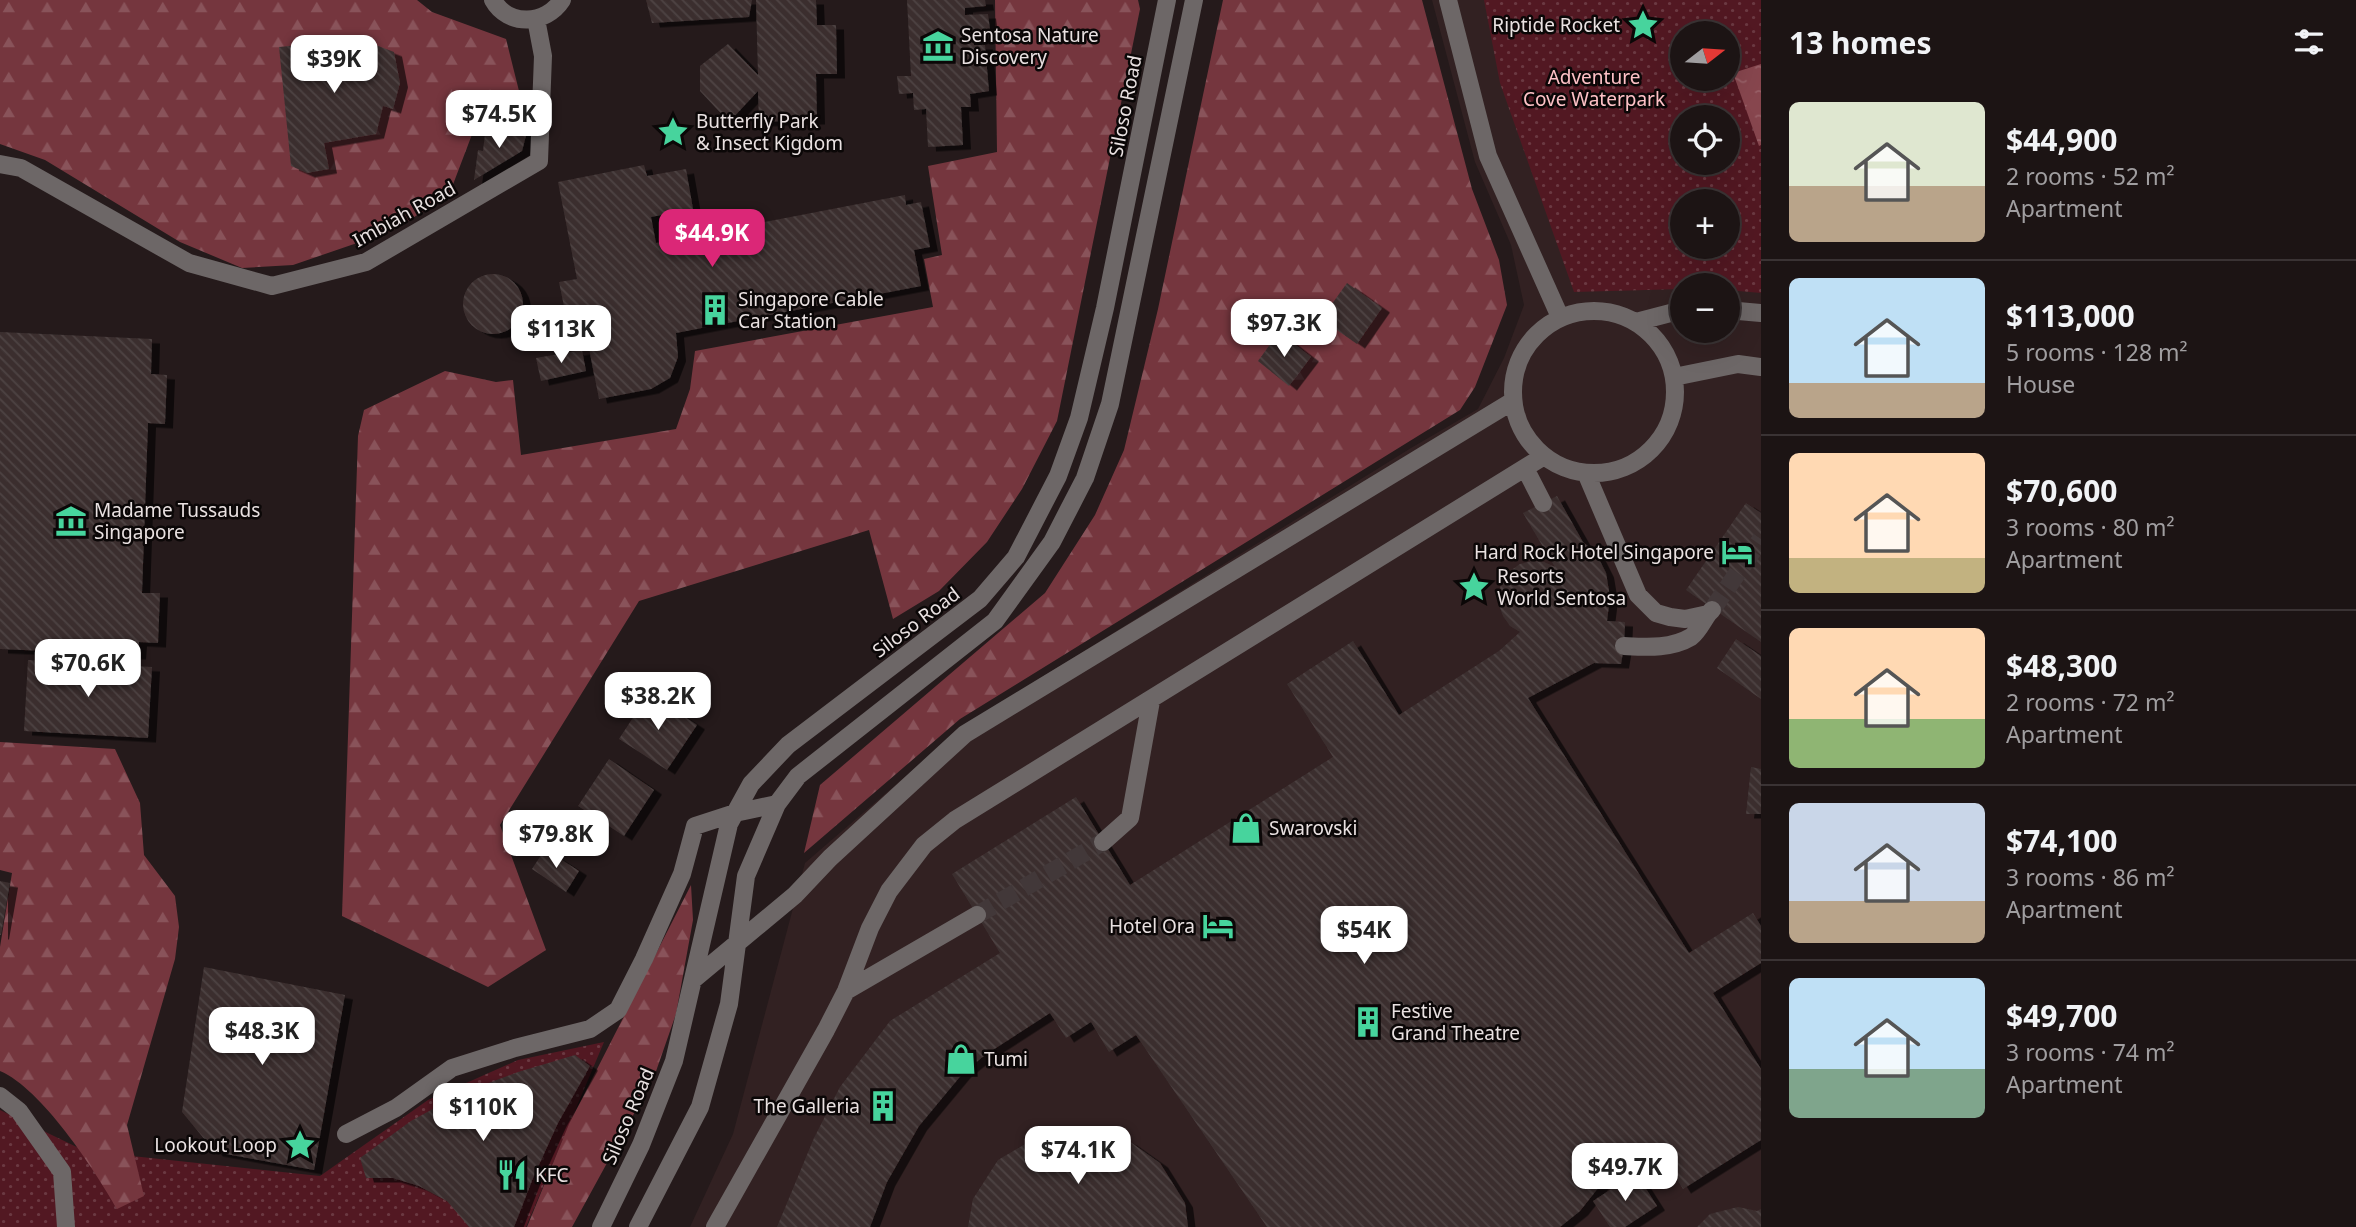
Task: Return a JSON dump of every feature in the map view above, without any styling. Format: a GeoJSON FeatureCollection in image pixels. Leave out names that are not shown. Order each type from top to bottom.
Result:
{"type":"FeatureCollection","features":[{"type":"Feature","properties":{"kind":"street"},"geometry":{"type":"LineString","coordinates":[[493,0],[496,6],[508,15],[522,20],[548,15],[562,0]]}},
{"type":"Feature","properties":{"kind":"street","name":"Siloso Road"},"geometry":{"type":"LineString","coordinates":[[601,1227],[641,1145],[674,1061],[729,824],[751,784],[788,745],[980,599],[1016,557],[1058,476],[1079,418],[1105,308],[1167,0]]}},
{"type":"Feature","properties":{"kind":"street"},"geometry":{"type":"LineString","coordinates":[[638,1227],[701,1107],[729,1004],[746,876],[777,804],[798,776],[995,621],[1052,542],[1085,478],[1110,404],[1194,0]]}},
{"type":"Feature","properties":{"kind":"street"},"geometry":{"type":"LineString","coordinates":[[1448,0],[1488,156],[1560,317]]}},
{"type":"Feature","properties":{"kind":"street","name":"Imbiah Road"},"geometry":{"type":"LineString","coordinates":[[0,164],[21,168],[189,263],[272,286],[366,262],[540,161],[543,56],[536,19]]}},
{"type":"Feature","properties":{"kind":"street"},"geometry":{"type":"LineString","coordinates":[[1599,310],[1618,314],[1636,322],[1661,345],[1674,377],[1675,402],[1668,426],[1654,447],[1634,463],[1612,472],[1586,473],[1564,467],[1544,456],[1530,442],[1520,425],[1513,401],[1516,371],[1522,354],[1538,333],[1560,317],[1599,310]]}},
{"type":"Feature","properties":{"kind":"street"},"geometry":{"type":"LineString","coordinates":[[1740,311],[1761,313]]}},
{"type":"Feature","properties":{"kind":"street"},"geometry":{"type":"LineString","coordinates":[[1636,322],[1670,313]]}},
{"type":"Feature","properties":{"kind":"street"},"geometry":{"type":"LineString","coordinates":[[1674,377],[1738,364],[1761,367]]}},
{"type":"Feature","properties":{"kind":"street"},"geometry":{"type":"LineString","coordinates":[[694,979],[795,895],[830,858],[965,734],[1513,401]]}},
{"type":"Feature","properties":{"kind":"street"},"geometry":{"type":"LineString","coordinates":[[715,1227],[827,1030],[846,991],[870,928],[889,891],[924,845],[955,820],[1544,456]]}},
{"type":"Feature","properties":{"kind":"street"},"geometry":{"type":"LineString","coordinates":[[1525,468],[1543,503]]}},
{"type":"Feature","properties":{"kind":"street"},"geometry":{"type":"LineString","coordinates":[[1586,473],[1638,594],[1656,612],[1670,617],[1685,618],[1710,612],[1693,636],[1672,644],[1645,648],[1624,646]]}},
{"type":"Feature","properties":{"kind":"street"},"geometry":{"type":"LineString","coordinates":[[1103,842],[1130,818],[1151,701]]}},
{"type":"Feature","properties":{"kind":"street"},"geometry":{"type":"LineString","coordinates":[[346,1134],[396,1108],[452,1068],[515,1048],[590,1029],[618,1010],[682,874],[695,826],[735,813],[777,804]]}},
{"type":"Feature","properties":{"kind":"street"},"geometry":{"type":"LineString","coordinates":[[846,991],[977,915]]}},
{"type":"Feature","properties":{"kind":"street"},"geometry":{"type":"LineString","coordinates":[[0,1096],[19,1111],[62,1172],[66,1227]]}},
{"type":"Feature","properties":{"kind":"shaded area","name":"Resorts World Sentosa"},"geometry":{"type":"Polygon","coordinates":[[[1432,0],[1761,0],[1761,1227],[690,1227],[733,1134],[805,863],[965,725],[1478,409],[1504,358],[1524,305],[1511,245],[1475,162],[1432,0]]]}},
{"type":"Feature","properties":{"kind":"green space"},"geometry":{"type":"Polygon","coordinates":[[[0,0],[417,0],[432,12],[506,39],[521,99],[479,116],[449,195],[392,231],[293,265],[242,268],[180,242],[45,160],[0,144],[0,0]]]}},
{"type":"Feature","properties":{"kind":"green space"},"geometry":{"type":"Polygon","coordinates":[[[995,0],[1138,0],[1140,9],[1057,421],[1022,489],[987,542],[939,591],[893,619],[869,530],[639,601],[500,825],[546,950],[488,987],[342,916],[358,436],[364,410],[445,371],[496,382],[513,380],[521,455],[676,429],[690,389],[695,351],[933,307],[924,259],[942,255],[928,166],[997,152],[995,0]]]}},
{"type":"Feature","properties":{"kind":"green space"},"geometry":{"type":"Polygon","coordinates":[[[1223,0],[1422,0],[1472,189],[1499,260],[1507,305],[1475,387],[1460,410],[960,719],[804,853],[820,785],[1045,593],[1095,515],[1124,450],[1158,309],[1223,0]]]}},
{"type":"Feature","properties":{"kind":"green space","name":"Adventure Cove Waterpark"},"geometry":{"type":"Polygon","coordinates":[[[1484,0],[1761,0],[1761,293],[1740,291],[1740,273],[1670,273],[1670,289],[1574,292],[1500,83],[1484,0]]]}},
{"type":"Feature","properties":{"kind":"green space"},"geometry":{"type":"Polygon","coordinates":[[[0,742],[115,749],[140,803],[144,855],[175,896],[179,927],[175,959],[127,1125],[144,1196],[117,1209],[66,1132],[33,1095],[16,1080],[0,1071],[0,947],[12,873],[0,870],[0,742]]]}},
{"type":"Feature","properties":{"kind":"green space"},"geometry":{"type":"Polygon","coordinates":[[[691,885],[693,920],[676,1014],[654,1077],[572,1227],[527,1227],[569,1124],[691,885]]]}},
{"type":"Feature","properties":{"kind":"green space"},"geometry":{"type":"Polygon","coordinates":[[[604,1042],[526,1227],[0,1227],[0,1110],[85,1151],[320,1176],[428,1100],[518,1060],[604,1042]]]}},
{"type":"Feature","properties":{"kind":"water"},"geometry":{"type":"Polygon","coordinates":[[[1761,64],[1759,146],[1739,91],[1740,71],[1761,64]]]}},
{"type":"Feature","properties":{"kind":"building"},"geometry":{"type":"Polygon","coordinates":[[[646,0],[752,0],[749,17],[652,23],[646,0]]]}},
{"type":"Feature","properties":{"kind":"building"},"geometry":{"type":"Polygon","coordinates":[[[756,0],[816,0],[817,25],[836,25],[837,74],[816,74],[817,120],[759,122],[758,91],[729,122],[700,91],[700,66],[728,44],[758,75],[756,0]]]}},
{"type":"Feature","properties":{"kind":"building","name":"Sentosa Nature Discovery"},"geometry":{"type":"Polygon","coordinates":[[[907,0],[985,0],[986,6],[965,8],[965,15],[988,14],[991,38],[974,40],[974,45],[985,45],[989,91],[970,94],[971,107],[961,107],[963,145],[928,147],[926,109],[914,110],[913,93],[899,94],[897,76],[911,76],[907,0]]]}},
{"type":"Feature","properties":{"kind":"building"},"geometry":{"type":"Polygon","coordinates":[[[360,39],[394,52],[400,83],[393,109],[383,106],[376,134],[324,143],[329,169],[307,173],[291,166],[279,47],[360,39]]]}},
{"type":"Feature","properties":{"kind":"building"},"geometry":{"type":"Polygon","coordinates":[[[528,128],[522,151],[474,180],[478,150],[483,151],[485,134],[528,128]]]}},
{"type":"Feature","properties":{"kind":"building","name":"Singapore Cable Car Station"},"geometry":{"type":"Polygon","coordinates":[[[644,165],[647,176],[686,169],[693,209],[651,217],[656,243],[905,195],[906,205],[921,202],[930,247],[914,250],[921,286],[676,333],[678,357],[670,378],[651,389],[599,399],[585,328],[569,331],[559,282],[577,279],[558,182],[644,165]]]}},
{"type":"Feature","properties":{"kind":"building"},"geometry":{"type":"Polygon","coordinates":[[[493,274],[510,279],[518,287],[523,304],[518,321],[510,329],[493,334],[476,329],[468,321],[463,304],[468,287],[476,279],[493,274]]]}},
{"type":"Feature","properties":{"kind":"building"},"geometry":{"type":"Polygon","coordinates":[[[1347,283],[1382,308],[1357,344],[1321,319],[1347,283]]]}},
{"type":"Feature","properties":{"kind":"building"},"geometry":{"type":"Polygon","coordinates":[[[0,332],[152,339],[151,374],[167,375],[165,424],[148,423],[142,593],[160,593],[158,643],[139,642],[138,655],[0,649],[0,332]]]}},
{"type":"Feature","properties":{"kind":"building"},"geometry":{"type":"Polygon","coordinates":[[[1279,332],[1311,357],[1289,386],[1258,361],[1279,332]]]}},
{"type":"Feature","properties":{"kind":"building"},"geometry":{"type":"Polygon","coordinates":[[[582,350],[586,371],[541,381],[536,358],[582,350]]]}},
{"type":"Feature","properties":{"kind":"building"},"geometry":{"type":"Polygon","coordinates":[[[1557,496],[1583,542],[1596,553],[1606,573],[1610,597],[1607,621],[1625,622],[1624,646],[1621,664],[1594,663],[1528,698],[1689,953],[1753,913],[1761,926],[1761,963],[1713,993],[1761,1069],[1761,1140],[1683,1189],[1655,1144],[1610,1173],[1580,1211],[1560,1227],[1267,1227],[1136,1035],[1109,1052],[1091,1022],[1066,1038],[1050,1013],[985,1055],[963,1073],[919,1126],[887,1182],[870,1227],[777,1227],[814,1138],[840,1087],[890,1021],[1000,953],[952,874],[1076,797],[1130,885],[1333,757],[1287,684],[1353,641],[1399,715],[1499,651],[1520,632],[1510,626],[1503,616],[1499,605],[1499,592],[1502,581],[1520,564],[1544,562],[1555,567],[1523,513],[1557,496]]]}},
{"type":"Feature","properties":{"kind":"building","name":"Hard Rock Hotel Singapore"},"geometry":{"type":"Polygon","coordinates":[[[1746,503],[1761,513],[1761,642],[1686,590],[1746,503]]]}},
{"type":"Feature","properties":{"kind":"building"},"geometry":{"type":"Polygon","coordinates":[[[1736,639],[1761,656],[1761,699],[1717,668],[1736,639]]]}},
{"type":"Feature","properties":{"kind":"building"},"geometry":{"type":"Polygon","coordinates":[[[28,660],[152,667],[148,738],[24,731],[28,660]]]}},
{"type":"Feature","properties":{"kind":"building"},"geometry":{"type":"Polygon","coordinates":[[[649,693],[697,725],[667,770],[619,739],[649,693]]]}},
{"type":"Feature","properties":{"kind":"building"},"geometry":{"type":"Polygon","coordinates":[[[609,759],[654,790],[624,836],[578,806],[609,759]]]}},
{"type":"Feature","properties":{"kind":"building"},"geometry":{"type":"Polygon","coordinates":[[[1751,767],[1761,769],[1761,814],[1746,814],[1751,767]]]}},
{"type":"Feature","properties":{"kind":"building"},"geometry":{"type":"Polygon","coordinates":[[[545,849],[579,871],[566,892],[532,869],[545,849]]]}},
{"type":"Feature","properties":{"kind":"building"},"geometry":{"type":"Polygon","coordinates":[[[0,881],[10,883],[1,935],[0,935],[0,881]]]}},
{"type":"Feature","properties":{"kind":"building"},"geometry":{"type":"Polygon","coordinates":[[[204,967],[345,995],[314,1170],[215,1152],[182,1112],[204,967]]]}},
{"type":"Feature","properties":{"kind":"building"},"geometry":{"type":"Polygon","coordinates":[[[575,1055],[590,1066],[558,1123],[514,1227],[469,1227],[447,1201],[419,1186],[393,1178],[366,1178],[360,1158],[411,1121],[462,1093],[575,1055]]]}},
{"type":"Feature","properties":{"kind":"building"},"geometry":{"type":"Polygon","coordinates":[[[1084,1128],[1129,1141],[1160,1163],[1185,1203],[1188,1227],[968,1227],[973,1199],[998,1160],[1039,1136],[1084,1128]]]}},
{"type":"Feature","properties":{"kind":"building"},"geometry":{"type":"Polygon","coordinates":[[[1636,1173],[1657,1206],[1625,1227],[1610,1227],[1593,1201],[1636,1173]]]}},
{"type":"Feature","properties":{"kind":"building"},"geometry":{"type":"Polygon","coordinates":[[[1738,1207],[1757,1211],[1761,1209],[1761,1227],[1697,1227],[1710,1214],[1738,1207]]]}},
{"type":"Feature","properties":{"kind":"tunnel"},"geometry":{"type":"LineString","coordinates":[[1712,610],[1761,539]]}},
{"type":"Feature","properties":{"kind":"tunnel"},"geometry":{"type":"LineString","coordinates":[[977,915],[1103,842]]}},
{"type":"Feature","properties":{"kind":"place","name":"Riptide Rocket"},"geometry":{"type":"Point","coordinates":[1643,25]}},
{"type":"Feature","properties":{"kind":"place","name":"Sentosa Nature Discovery"},"geometry":{"type":"Point","coordinates":[938,46]}},
{"type":"Feature","properties":{"kind":"place","name":"Butterfly Park & Insect Kigdom"},"geometry":{"type":"Point","coordinates":[673,132]}},
{"type":"Feature","properties":{"kind":"place","name":"Singapore Cable Car Station"},"geometry":{"type":"Point","coordinates":[715,310]}},
{"type":"Feature","properties":{"kind":"place","name":"Madame Tussauds Singapore"},"geometry":{"type":"Point","coordinates":[71,521]}},
{"type":"Feature","properties":{"kind":"place","name":"Hard Rock Hotel Singapore"},"geometry":{"type":"Point","coordinates":[1737,552]}},
{"type":"Feature","properties":{"kind":"place","name":"Resorts World Sentosa"},"geometry":{"type":"Point","coordinates":[1474,587]}},
{"type":"Feature","properties":{"kind":"place","name":"Swarovski"},"geometry":{"type":"Point","coordinates":[1246,828]}},
{"type":"Feature","properties":{"kind":"place","name":"Hotel Ora"},"geometry":{"type":"Point","coordinates":[1218,926]}},
{"type":"Feature","properties":{"kind":"place","name":"Festive Grand Theatre"},"geometry":{"type":"Point","coordinates":[1368,1022]}},
{"type":"Feature","properties":{"kind":"place","name":"Tumi"},"geometry":{"type":"Point","coordinates":[961,1059]}},
{"type":"Feature","properties":{"kind":"place","name":"The Galleria"},"geometry":{"type":"Point","coordinates":[883,1106]}},
{"type":"Feature","properties":{"kind":"place","name":"Lookout Loop"},"geometry":{"type":"Point","coordinates":[300,1145]}},
{"type":"Feature","properties":{"kind":"place","name":"KFC"},"geometry":{"type":"Point","coordinates":[512,1175]}}]}
